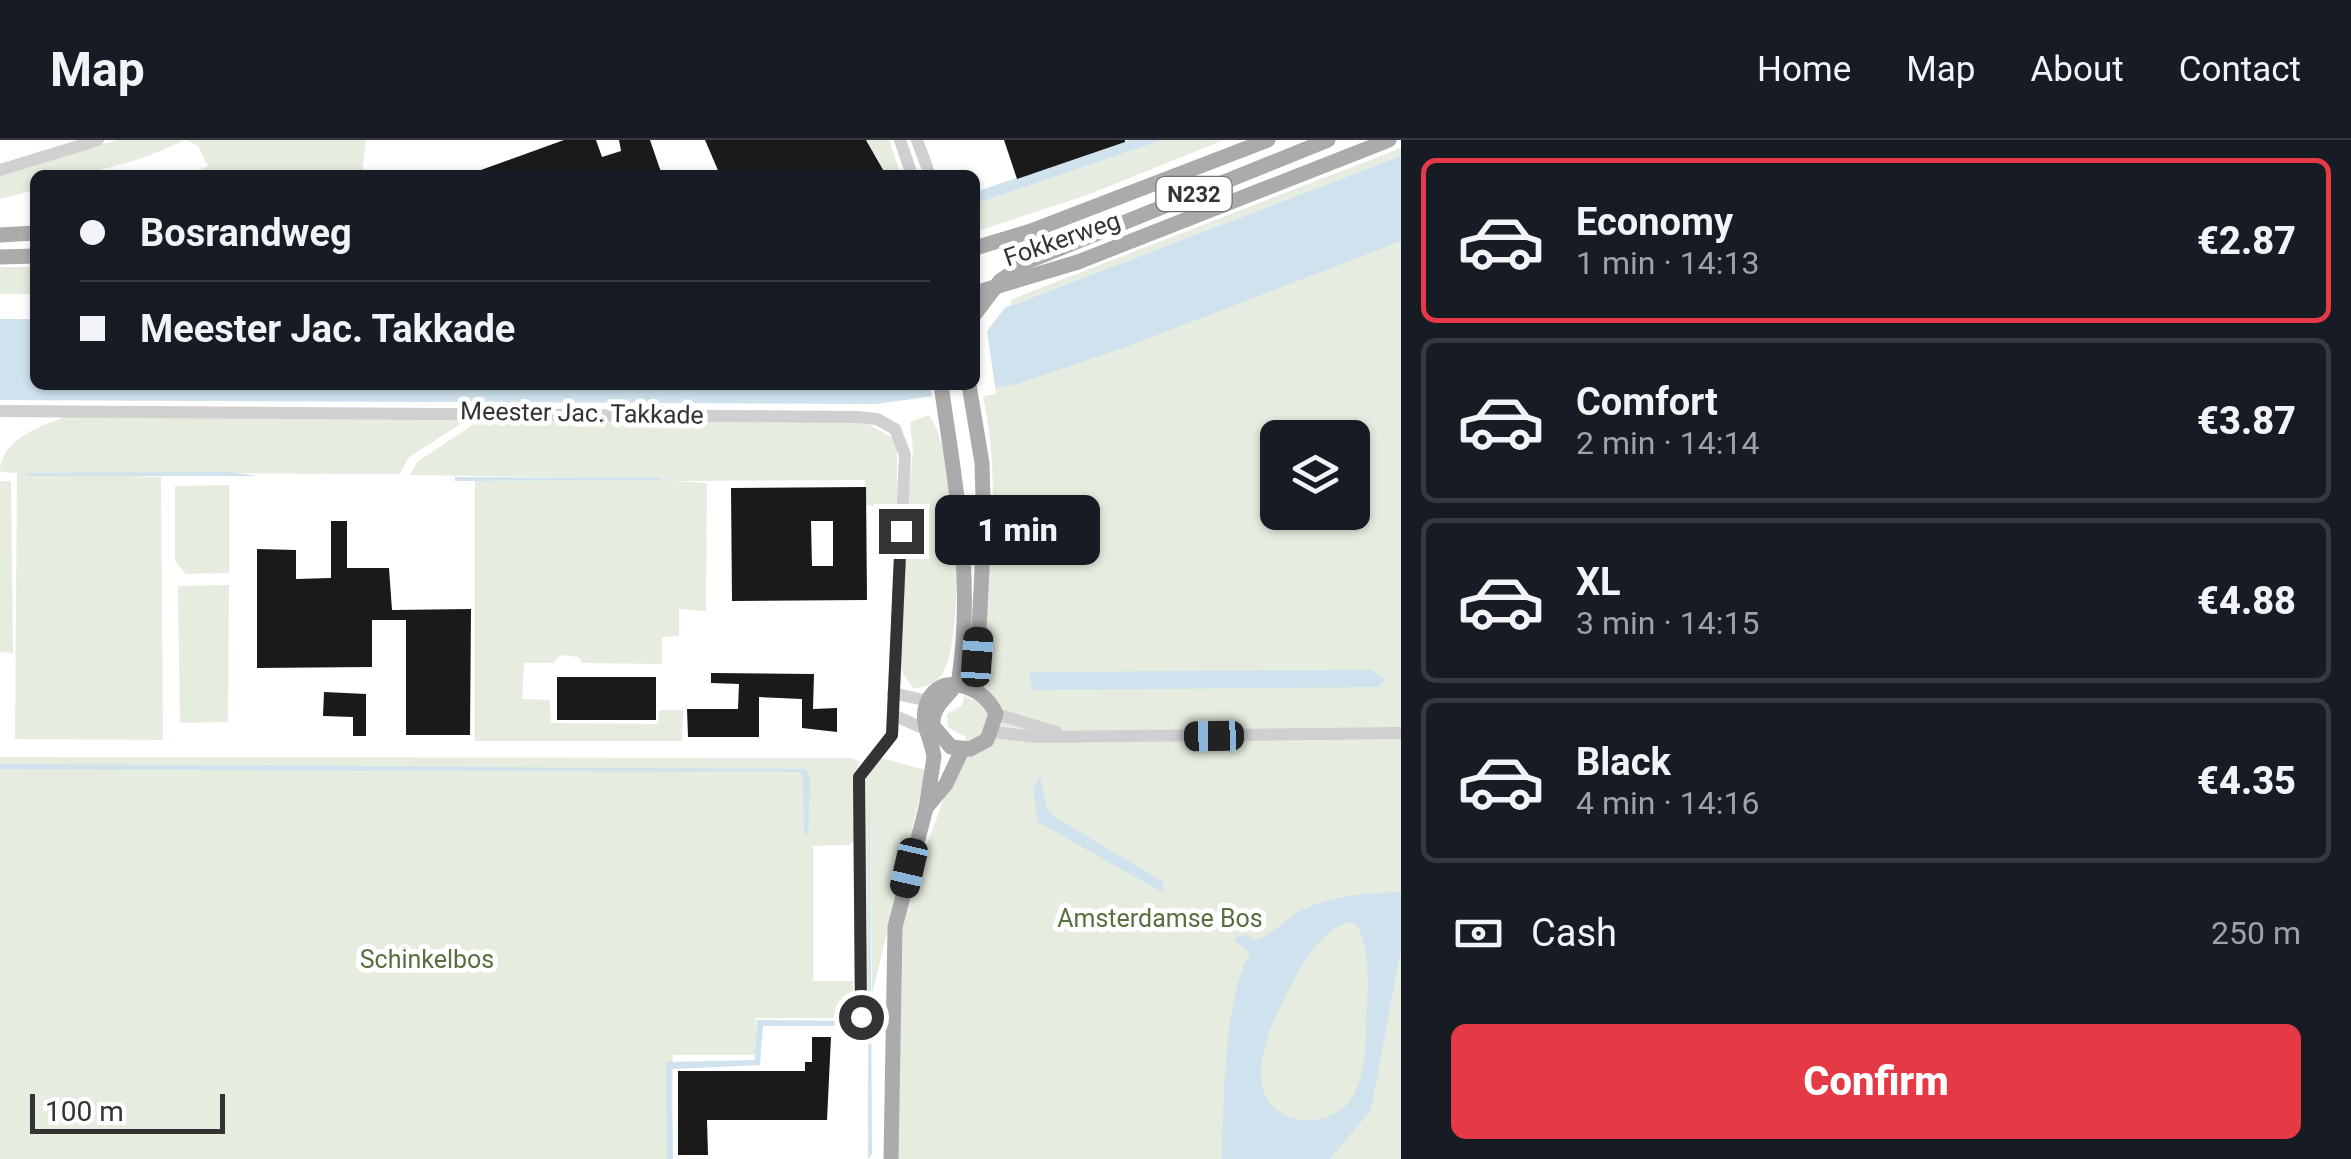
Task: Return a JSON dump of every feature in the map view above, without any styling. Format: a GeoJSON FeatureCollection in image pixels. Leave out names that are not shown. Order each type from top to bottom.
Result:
{"type":"FeatureCollection","features":[{"type":"Feature","properties":{"kind":"main road","name":"N232"},"geometry":{"type":"LineString","coordinates":[[980,246],[1268,140]]}},
{"type":"Feature","properties":{"kind":"main road","name":"N232"},"geometry":{"type":"LineString","coordinates":[[980,301],[1028,261],[1328,140]]}},
{"type":"Feature","properties":{"kind":"main road","name":"Fokkerweg"},"geometry":{"type":"LineString","coordinates":[[980,303],[1390,140]]}},
{"type":"Feature","properties":{"kind":"main road"},"geometry":{"type":"LineString","coordinates":[[0,235],[30,233]]}},
{"type":"Feature","properties":{"kind":"main road"},"geometry":{"type":"LineString","coordinates":[[0,257],[30,256]]}},
{"type":"Feature","properties":{"kind":"main road"},"geometry":{"type":"LineString","coordinates":[[930,734],[937,706],[952,685],[962,645],[964,543],[942,390]]}},
{"type":"Feature","properties":{"kind":"main road"},"geometry":{"type":"LineString","coordinates":[[930,734],[962,750],[979,746],[992,732],[996,714],[976,688],[984,530],[982,462],[970,392]]}},
{"type":"Feature","properties":{"kind":"main road"},"geometry":{"type":"LineString","coordinates":[[891,1159],[894,945],[934,757],[928,701],[952,685],[976,688]]}},
{"type":"Feature","properties":{"kind":"main road"},"geometry":{"type":"LineString","coordinates":[[926,808],[946,784],[962,750]]}},
{"type":"Feature","properties":{"kind":"street"},"geometry":{"type":"LineString","coordinates":[[0,170],[98,140]]}},
{"type":"Feature","properties":{"kind":"street"},"geometry":{"type":"LineString","coordinates":[[900,140],[910,170]]}},
{"type":"Feature","properties":{"kind":"street"},"geometry":{"type":"LineString","coordinates":[[917,140],[928,170]]}},
{"type":"Feature","properties":{"kind":"street","name":"Meester Jac. Takkade"},"geometry":{"type":"LineString","coordinates":[[0,411],[430,410],[877,419],[895,429],[905,455],[893,714]]}},
{"type":"Feature","properties":{"kind":"street"},"geometry":{"type":"LineString","coordinates":[[893,693],[928,701]]}},
{"type":"Feature","properties":{"kind":"street"},"geometry":{"type":"LineString","coordinates":[[893,714],[930,734]]}},
{"type":"Feature","properties":{"kind":"street"},"geometry":{"type":"LineString","coordinates":[[861,1017],[859,777],[892,735],[893,714]]}},
{"type":"Feature","properties":{"kind":"street"},"geometry":{"type":"LineString","coordinates":[[996,714],[1063,734]]}},
{"type":"Feature","properties":{"kind":"street"},"geometry":{"type":"LineString","coordinates":[[992,732],[1401,733]]}},
{"type":"Feature","properties":{"kind":"green space"},"geometry":{"type":"Polygon","coordinates":[[[116,140],[185,140],[112,167],[30,170],[30,191],[0,199],[0,176],[116,140]]]}},
{"type":"Feature","properties":{"kind":"green space"},"geometry":{"type":"Polygon","coordinates":[[[187,140],[366,140],[363,170],[200,170],[208,166],[198,146],[187,140]]]}},
{"type":"Feature","properties":{"kind":"green space"},"geometry":{"type":"Polygon","coordinates":[[[867,140],[889,140],[899,170],[883,170],[867,140]]]}},
{"type":"Feature","properties":{"kind":"green space"},"geometry":{"type":"Polygon","coordinates":[[[1162,140],[1224,140],[1090,194],[980,230],[980,202],[1162,140]]]}},
{"type":"Feature","properties":{"kind":"green space"},"geometry":{"type":"Polygon","coordinates":[[[1401,148],[1401,156],[1010,306],[1012,299],[1401,148]]]}},
{"type":"Feature","properties":{"kind":"green space","name":"Amsterdamse Bos"},"geometry":{"type":"Polygon","coordinates":[[[1401,182],[1401,1159],[898,1159],[896,930],[966,737],[948,727],[947,714],[962,705],[964,696],[974,700],[979,683],[993,501],[989,428],[982,392],[1401,182]]]}},
{"type":"Feature","properties":{"kind":"green space"},"geometry":{"type":"Polygon","coordinates":[[[0,267],[30,267],[30,294],[0,294],[0,267]]]}},
{"type":"Feature","properties":{"kind":"green space"},"geometry":{"type":"Polygon","coordinates":[[[929,415],[947,464],[952,500],[955,616],[943,674],[932,683],[913,688],[900,669],[901,569],[913,451],[910,422],[929,415]]]}},
{"type":"Feature","properties":{"kind":"green space"},"geometry":{"type":"Polygon","coordinates":[[[67,416],[470,418],[409,457],[400,474],[24,473],[161,477],[163,740],[15,739],[17,473],[0,472],[14,442],[67,416]]]}},
{"type":"Feature","properties":{"kind":"green space"},"geometry":{"type":"Polygon","coordinates":[[[483,418],[864,422],[897,440],[897,502],[893,508],[866,505],[865,480],[672,481],[707,483],[706,611],[679,609],[679,636],[662,637],[662,664],[583,663],[578,657],[560,655],[554,663],[524,663],[522,699],[550,700],[551,723],[658,724],[659,710],[683,710],[682,741],[475,741],[475,481],[661,479],[410,475],[417,462],[483,418]]]}},
{"type":"Feature","properties":{"kind":"green space"},"geometry":{"type":"Polygon","coordinates":[[[0,481],[11,481],[13,653],[0,652],[0,481]]]}},
{"type":"Feature","properties":{"kind":"green space"},"geometry":{"type":"Polygon","coordinates":[[[229,485],[229,573],[186,574],[175,561],[175,486],[229,485]]]}},
{"type":"Feature","properties":{"kind":"green space"},"geometry":{"type":"Polygon","coordinates":[[[229,585],[228,722],[180,723],[178,586],[229,585]]]}},
{"type":"Feature","properties":{"kind":"green space","name":"Schinkelbos"},"geometry":{"type":"Polygon","coordinates":[[[0,757],[851,758],[860,762],[854,773],[855,841],[849,845],[813,846],[813,981],[853,981],[853,1018],[756,1018],[757,1055],[673,1055],[671,1159],[0,1159],[0,757]]]}},
{"type":"Feature","properties":{"kind":"green space"},"geometry":{"type":"Polygon","coordinates":[[[881,758],[926,770],[872,995],[870,800],[869,1018],[864,1019],[864,789],[866,776],[881,758]]]}},
{"type":"Feature","properties":{"kind":"water"},"geometry":{"type":"Polygon","coordinates":[[[1129,140],[1162,140],[980,202],[980,190],[1129,140]]]}},
{"type":"Feature","properties":{"kind":"water"},"geometry":{"type":"Polygon","coordinates":[[[1401,156],[1401,241],[1126,347],[1013,385],[980,390],[980,312],[1010,306],[1401,156]]]}},
{"type":"Feature","properties":{"kind":"water"},"geometry":{"type":"Polygon","coordinates":[[[0,319],[30,319],[30,390],[977,390],[876,404],[0,400],[0,319]]]}},
{"type":"Feature","properties":{"kind":"water"},"geometry":{"type":"Polygon","coordinates":[[[228,472],[258,476],[24,473],[228,472]]]}},
{"type":"Feature","properties":{"kind":"water"},"geometry":{"type":"Polygon","coordinates":[[[455,477],[659,478],[661,480],[455,481],[455,477]]]}},
{"type":"Feature","properties":{"kind":"water"},"geometry":{"type":"Polygon","coordinates":[[[1371,670],[1385,679],[1379,687],[1032,690],[1029,672],[1371,670]]]}},
{"type":"Feature","properties":{"kind":"water"},"geometry":{"type":"Polygon","coordinates":[[[0,764],[806,769],[810,778],[808,834],[804,833],[803,777],[799,772],[0,769],[0,764]]]}},
{"type":"Feature","properties":{"kind":"water"},"geometry":{"type":"Polygon","coordinates":[[[1040,776],[1047,809],[1054,817],[1164,882],[1162,892],[1038,822],[1033,788],[1040,776]]]}},
{"type":"Feature","properties":{"kind":"water"},"geometry":{"type":"Polygon","coordinates":[[[870,799],[872,1154],[868,1159],[869,806],[870,799]]]}},
{"type":"Feature","properties":{"kind":"water"},"geometry":{"type":"Polygon","coordinates":[[[1401,892],[1401,948],[1371,1110],[1330,1159],[1222,1159],[1230,1024],[1241,973],[1250,953],[1236,938],[1245,934],[1253,940],[1260,938],[1300,911],[1324,901],[1401,892]],[[1356,924],[1338,926],[1309,955],[1269,1032],[1263,1053],[1262,1084],[1267,1099],[1288,1116],[1316,1120],[1330,1116],[1352,1098],[1361,1077],[1368,975],[1364,943],[1356,924]]]}},
{"type":"Feature","properties":{"kind":"water"},"geometry":{"type":"Polygon","coordinates":[[[757,1020],[849,1021],[848,1026],[763,1026],[760,1065],[672,1069],[673,1159],[667,1159],[666,1062],[755,1060],[757,1020]]]}},
{"type":"Feature","properties":{"kind":"pier"},"geometry":{"type":"Polygon","coordinates":[[[1008,304],[987,331],[996,394],[933,404],[931,390],[980,390],[980,308],[1008,304]]]}},
{"type":"Feature","properties":{"kind":"building"},"geometry":{"type":"Polygon","coordinates":[[[564,140],[596,140],[602,157],[621,151],[619,140],[650,140],[660,170],[481,170],[564,140]]]}},
{"type":"Feature","properties":{"kind":"building"},"geometry":{"type":"Polygon","coordinates":[[[705,140],[866,140],[883,170],[718,170],[705,140]]]}},
{"type":"Feature","properties":{"kind":"building"},"geometry":{"type":"Polygon","coordinates":[[[1004,140],[1125,140],[1125,142],[1017,179],[1004,140]]]}},
{"type":"Feature","properties":{"kind":"building"},"geometry":{"type":"Polygon","coordinates":[[[866,487],[867,600],[732,601],[731,488],[866,487]],[[811,521],[812,566],[833,566],[833,521],[811,521]]]}},
{"type":"Feature","properties":{"kind":"building"},"geometry":{"type":"Polygon","coordinates":[[[331,521],[347,521],[347,568],[389,568],[392,610],[471,609],[470,735],[406,735],[406,620],[372,620],[372,667],[257,668],[257,549],[296,550],[296,579],[331,578],[331,521]]]}},
{"type":"Feature","properties":{"kind":"building"},"geometry":{"type":"Polygon","coordinates":[[[711,673],[814,674],[813,709],[837,708],[837,732],[802,728],[802,699],[759,697],[759,737],[688,737],[687,709],[738,709],[739,684],[711,683],[711,673]]]}},
{"type":"Feature","properties":{"kind":"building"},"geometry":{"type":"Polygon","coordinates":[[[557,677],[656,677],[656,720],[557,720],[557,677]]]}},
{"type":"Feature","properties":{"kind":"building"},"geometry":{"type":"Polygon","coordinates":[[[324,692],[366,694],[366,736],[353,736],[353,717],[323,716],[324,692]]]}},
{"type":"Feature","properties":{"kind":"building"},"geometry":{"type":"Polygon","coordinates":[[[812,1037],[831,1037],[827,1120],[707,1120],[708,1155],[678,1155],[678,1071],[805,1071],[805,1062],[812,1062],[812,1037]]]}},
{"type":"Feature","properties":{"kind":"route"},"geometry":{"type":"LineString","coordinates":[[861,1017],[859,777],[892,735],[901,531]]}}]}
